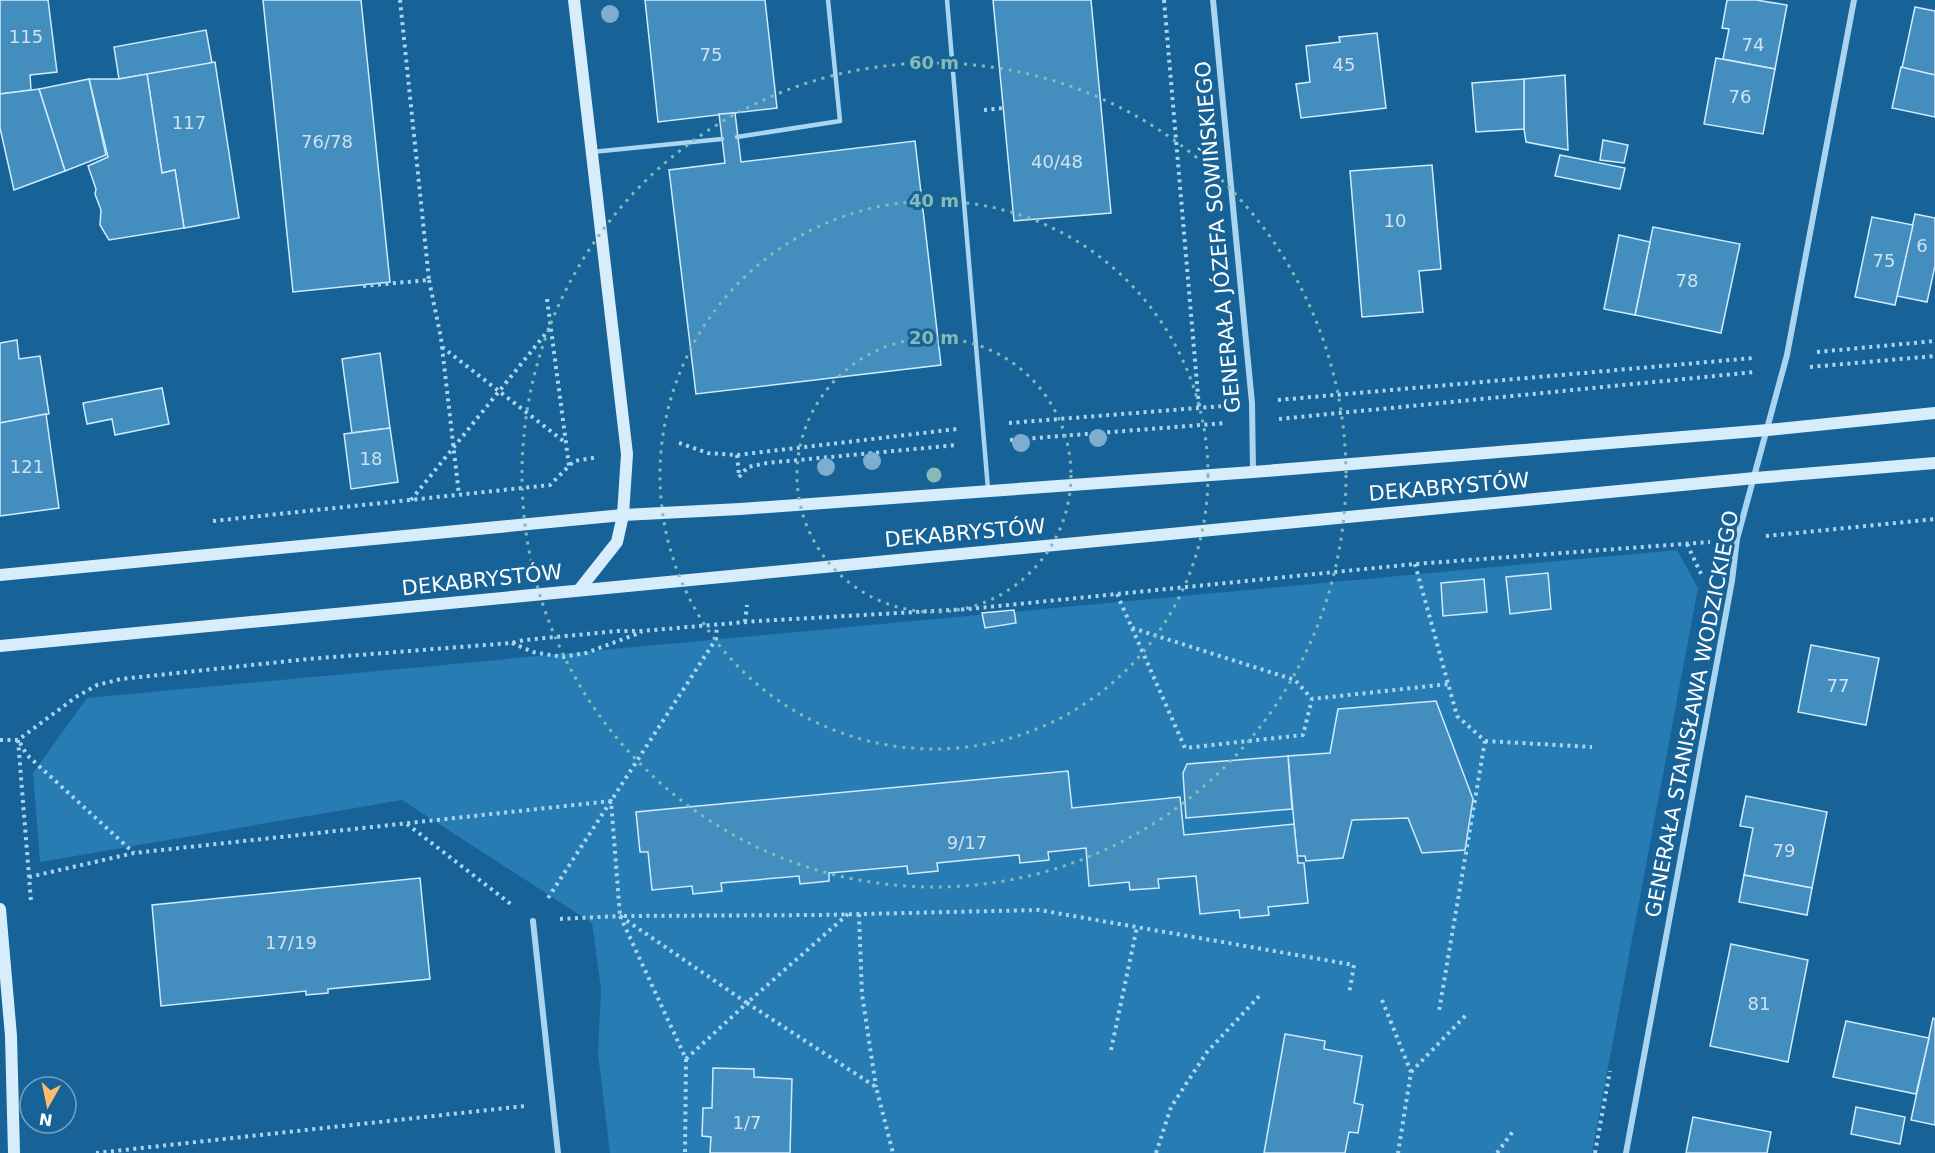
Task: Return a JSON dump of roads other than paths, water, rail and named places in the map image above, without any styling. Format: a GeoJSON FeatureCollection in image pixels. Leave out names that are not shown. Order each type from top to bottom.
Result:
{"type":"FeatureCollection","features":[{"type":"Feature","properties":{"kind":"street"},"geometry":{"type":"LineString","coordinates":[[574,0],[627,454],[623,515],[617,542],[579,590]]}},
{"type":"Feature","properties":{"kind":"street","name":"GENERAŁA JÓZEFA SOWIŃSKIEGO"},"geometry":{"type":"LineString","coordinates":[[1213,0],[1251,403],[1253,472]]}},
{"type":"Feature","properties":{"kind":"street","name":"GENERAŁA STANISŁAWA WODZICKIEGO"},"geometry":{"type":"LineString","coordinates":[[1626,1153],[1732,581],[1737,539],[1787,355],[1854,0]]}},
{"type":"Feature","properties":{"kind":"street","name":"DEKABRYSTÓW"},"geometry":{"type":"LineString","coordinates":[[0,575],[623,515],[1253,472],[1768,430],[1935,413]]}},
{"type":"Feature","properties":{"kind":"street","name":"DEKABRYSTÓW"},"geometry":{"type":"LineString","coordinates":[[0,646],[1755,478],[1935,463]]}},
{"type":"Feature","properties":{"kind":"street"},"geometry":{"type":"LineString","coordinates":[[0,909],[11,1036],[14,1153]]}},
{"type":"Feature","properties":{"kind":"street"},"geometry":{"type":"LineString","coordinates":[[533,921],[558,1153]]}},
{"type":"Feature","properties":{"kind":"lane"},"geometry":{"type":"LineString","coordinates":[[737,136],[840,121],[828,0]]}},
{"type":"Feature","properties":{"kind":"lane"},"geometry":{"type":"LineString","coordinates":[[947,0],[988,489]]}},
{"type":"Feature","properties":{"kind":"lane"},"geometry":{"type":"LineString","coordinates":[[592,152],[722,139]]}}]}
